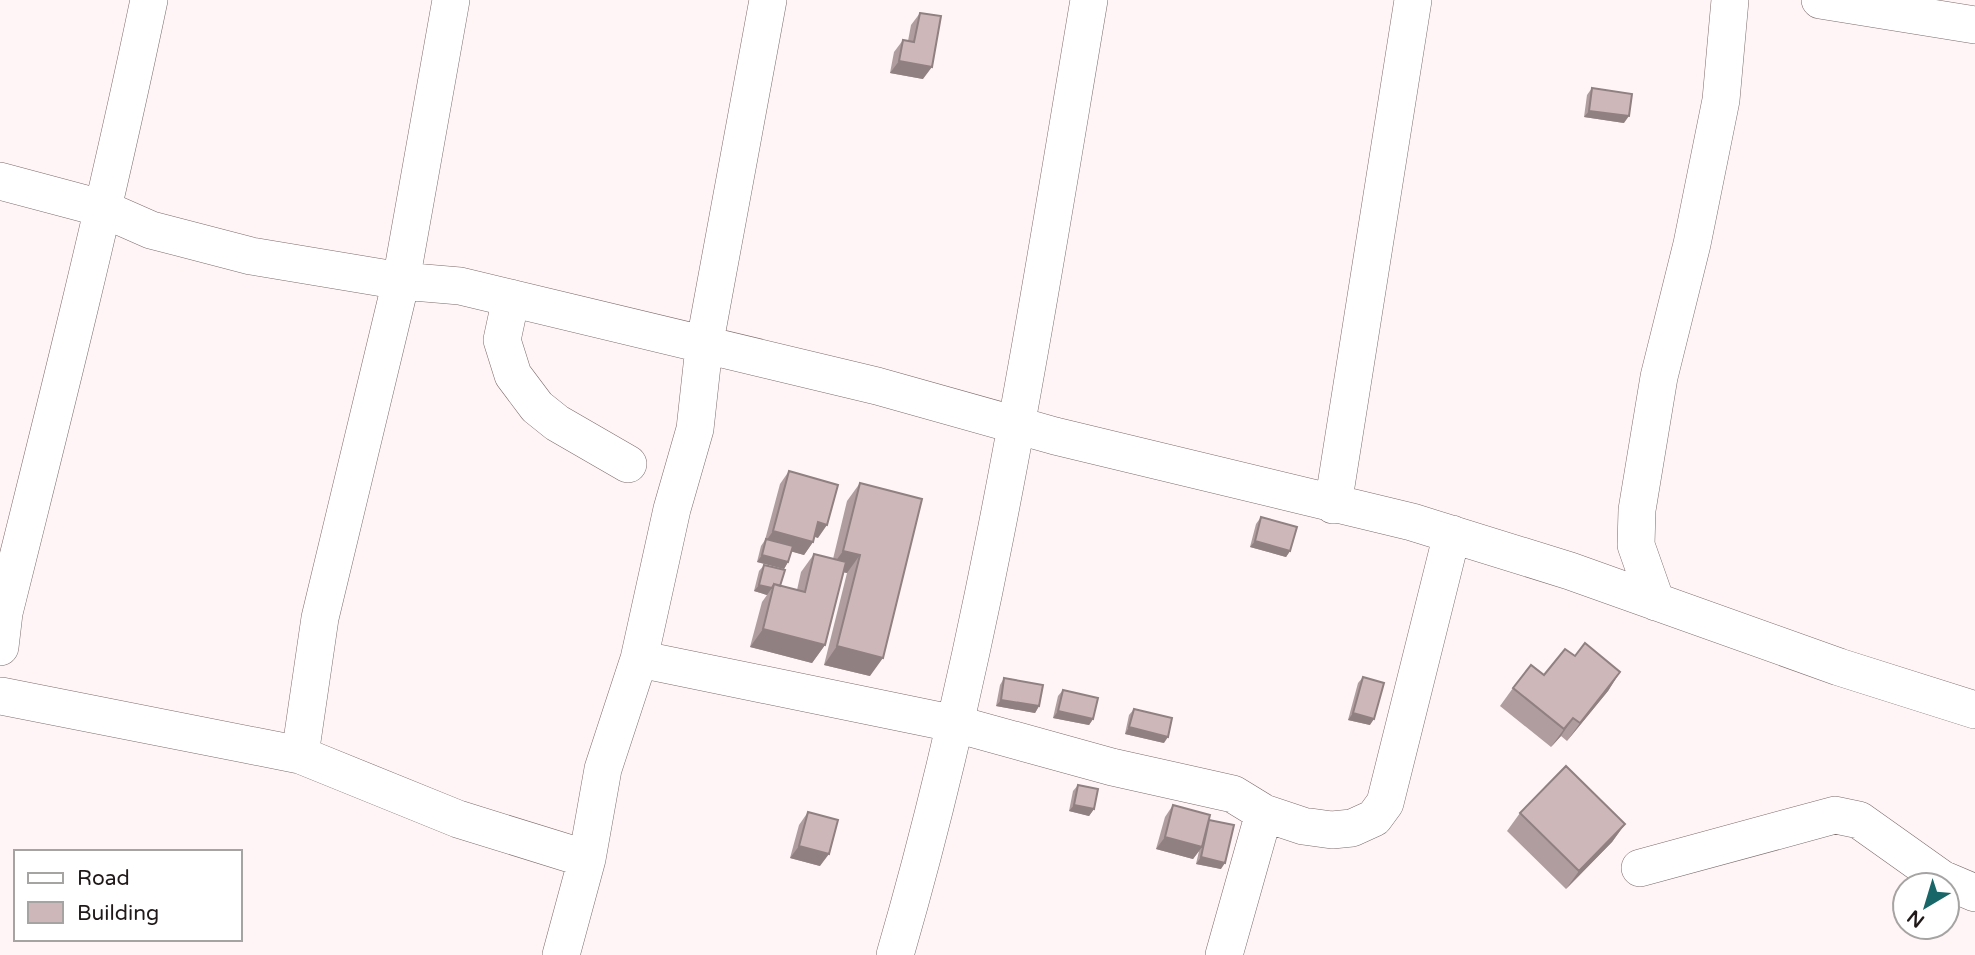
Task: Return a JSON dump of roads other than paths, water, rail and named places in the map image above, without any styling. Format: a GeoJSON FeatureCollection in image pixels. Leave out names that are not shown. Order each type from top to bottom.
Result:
{"type":"FeatureCollection","features":[{"type":"Feature","properties":{"kind":"street"},"geometry":{"type":"LineString","coordinates":[[0,647],[13,523],[75,333],[101,208],[113,173],[149,0]]}},
{"type":"Feature","properties":{"kind":"street"},"geometry":{"type":"LineString","coordinates":[[300,755],[320,618],[401,281],[451,0]]}},
{"type":"Feature","properties":{"kind":"street"},"geometry":{"type":"LineString","coordinates":[[561,955],[587,859],[603,769],[639,659],[672,509],[695,429],[704,347],[768,0]]}},
{"type":"Feature","properties":{"kind":"street"},"geometry":{"type":"LineString","coordinates":[[895,955],[956,724],[1017,425],[1089,0]]}},
{"type":"Feature","properties":{"kind":"street"},"geometry":{"type":"LineString","coordinates":[[1333,505],[1413,0]]}},
{"type":"Feature","properties":{"kind":"street"},"geometry":{"type":"LineString","coordinates":[[1656,602],[1636,545],[1637,510],[1649,428],[1692,244],[1721,100],[1730,0]]}},
{"type":"Feature","properties":{"kind":"street"},"geometry":{"type":"LineString","coordinates":[[1820,0],[1975,25]]}},
{"type":"Feature","properties":{"kind":"street"},"geometry":{"type":"LineString","coordinates":[[0,181],[101,208],[151,230],[251,256],[401,281],[460,286],[704,347],[877,386],[1017,425],[1333,505],[1412,522],[1596,580],[1839,667],[1975,710]]}},
{"type":"Feature","properties":{"kind":"street"},"geometry":{"type":"LineString","coordinates":[[511,298],[502,340],[513,375],[537,407],[557,423],[628,464]]}},
{"type":"Feature","properties":{"kind":"street"},"geometry":{"type":"LineString","coordinates":[[639,659],[956,724],[1112,767],[1233,794],[1264,813],[1303,826],[1332,830],[1352,828],[1374,818],[1385,803],[1400,734],[1452,534]]}},
{"type":"Feature","properties":{"kind":"street"},"geometry":{"type":"LineString","coordinates":[[1596,580],[1636,545]]}},
{"type":"Feature","properties":{"kind":"street"},"geometry":{"type":"LineString","coordinates":[[0,701],[300,755],[458,819],[587,859]]}},
{"type":"Feature","properties":{"kind":"street"},"geometry":{"type":"LineString","coordinates":[[1224,955],[1264,813]]}},
{"type":"Feature","properties":{"kind":"street"},"geometry":{"type":"LineString","coordinates":[[1640,868],[1835,815],[1859,820],[1942,879],[1975,893]]}}]}
